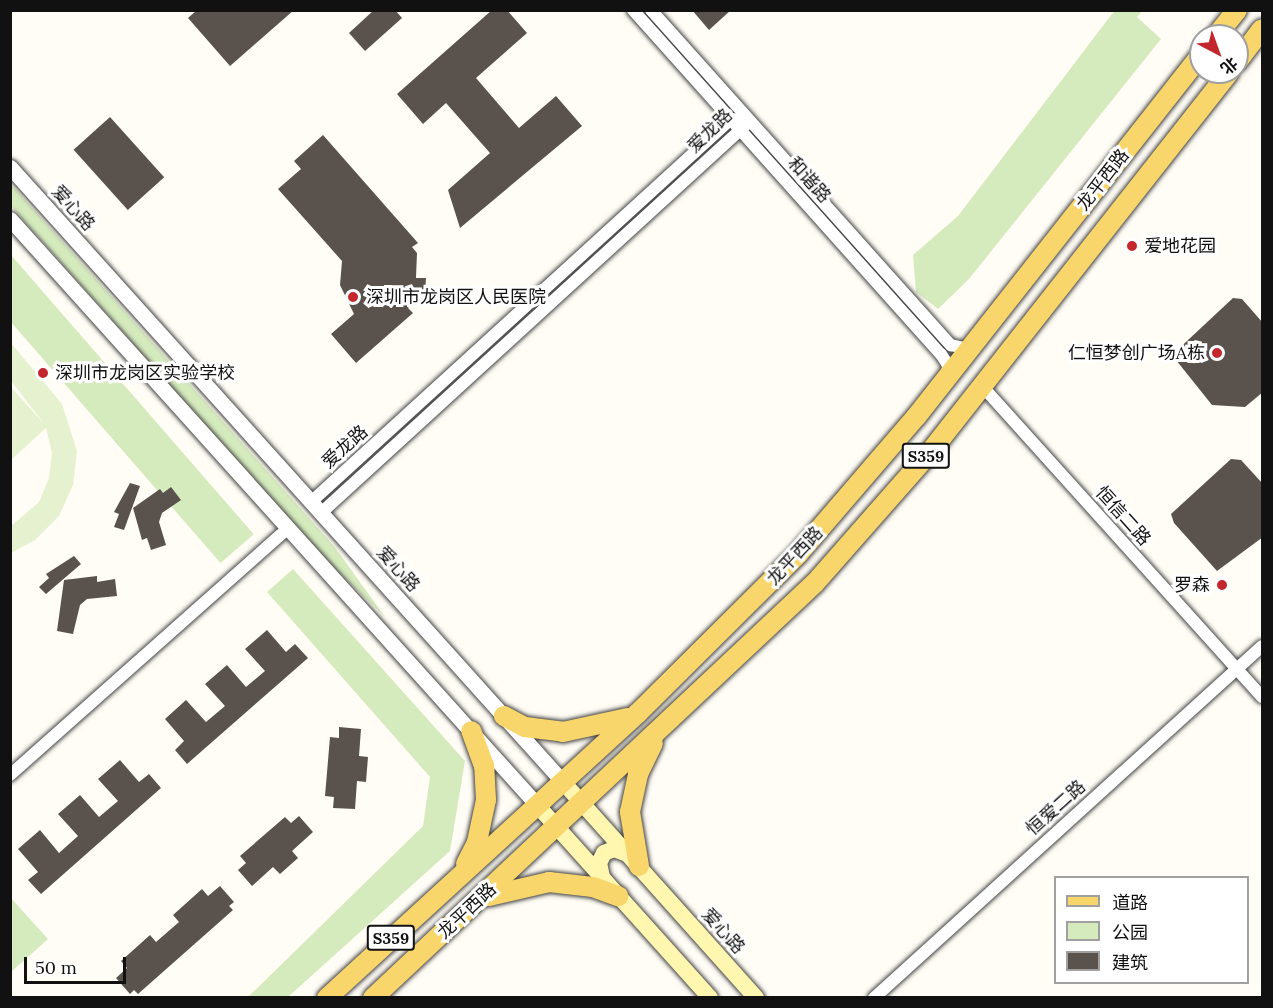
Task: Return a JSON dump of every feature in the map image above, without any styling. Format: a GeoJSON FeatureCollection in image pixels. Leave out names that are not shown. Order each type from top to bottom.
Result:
{"type":"FeatureCollection","features":[{"type":"Feature","properties":{"kind":"main road"},"geometry":{"type":"LineString","coordinates":[[1226,24],[1237,10]]}},
{"type":"Feature","properties":{"kind":"main road"},"geometry":{"type":"LineString","coordinates":[[1249,47],[1263,29]]}},
{"type":"Feature","properties":{"kind":"main road","name":"龙平西路"},"geometry":{"type":"LineString","coordinates":[[327,998],[638,713],[798,554],[947,378],[1189,71]]}},
{"type":"Feature","properties":{"kind":"main road","name":"龙平西路"},"geometry":{"type":"LineString","coordinates":[[373,998],[815,583],[983,387],[1220,84]]}},
{"type":"Feature","properties":{"kind":"main road"},"geometry":{"type":"LineString","coordinates":[[504,716],[525,727],[563,732],[613,724],[638,713]]}},
{"type":"Feature","properties":{"kind":"main road"},"geometry":{"type":"LineString","coordinates":[[634,860],[631,831],[633,794],[647,752],[664,726]]}},
{"type":"Feature","properties":{"kind":"main road"},"geometry":{"type":"LineString","coordinates":[[456,879],[477,842],[486,800],[484,766],[471,731]]}},
{"type":"Feature","properties":{"kind":"main road","name":"爱心路"},"geometry":{"type":"LineString","coordinates":[[563,782],[756,998]]}},
{"type":"Feature","properties":{"kind":"main road"},"geometry":{"type":"LineString","coordinates":[[537,805],[710,998]]}},
{"type":"Feature","properties":{"kind":"main road"},"geometry":{"type":"LineString","coordinates":[[602,877],[599,863],[604,853],[614,849],[634,860]]}},
{"type":"Feature","properties":{"kind":"main road"},"geometry":{"type":"LineString","coordinates":[[479,900],[503,890],[549,882],[593,887],[618,896]]}},
{"type":"Feature","properties":{"kind":"street","name":"和谐路"},"geometry":{"type":"LineString","coordinates":[[633,10],[941,354],[948,365],[947,378]]}},
{"type":"Feature","properties":{"kind":"street","name":"和谐路"},"geometry":{"type":"LineString","coordinates":[[651,10],[951,345],[969,349]]}},
{"type":"Feature","properties":{"kind":"street","name":"爱龙路"},"geometry":{"type":"LineString","coordinates":[[316,507],[730,119],[750,121]]}},
{"type":"Feature","properties":{"kind":"street","name":"爱龙路"},"geometry":{"type":"LineString","coordinates":[[316,507],[750,121]]}},
{"type":"Feature","properties":{"kind":"street","name":"爱心路"},"geometry":{"type":"LineString","coordinates":[[10,167],[563,782]]}},
{"type":"Feature","properties":{"kind":"street"},"geometry":{"type":"LineString","coordinates":[[10,219],[537,805]]}},
{"type":"Feature","properties":{"kind":"street","name":"恒信二路"},"geometry":{"type":"LineString","coordinates":[[983,387],[1263,697]]}},
{"type":"Feature","properties":{"kind":"street"},"geometry":{"type":"LineString","coordinates":[[10,775],[288,528]]}},
{"type":"Feature","properties":{"kind":"street","name":"恒爱二路"},"geometry":{"type":"LineString","coordinates":[[874,998],[1263,646]]}},
{"type":"Feature","properties":{"kind":"green space"},"geometry":{"type":"Polygon","coordinates":[[[1115,10],[1142,11],[1137,17],[1161,39],[969,279],[938,309],[916,292],[913,255],[958,216],[1115,10]]]}},
{"type":"Feature","properties":{"kind":"green space"},"geometry":{"type":"Polygon","coordinates":[[[10,183],[334,546],[385,617],[322,556],[11,206],[10,183]]]}},
{"type":"Feature","properties":{"kind":"green space"},"geometry":{"type":"Polygon","coordinates":[[[11,255],[254,534],[221,563],[10,321],[11,255]]]}},
{"type":"Feature","properties":{"kind":"green space"},"geometry":{"type":"Polygon","coordinates":[[[11,343],[62,404],[77,451],[73,485],[59,516],[35,540],[11,553],[11,526],[39,502],[49,478],[52,453],[46,428],[11,460],[11,387],[45,425],[11,381],[11,343]]]}},
{"type":"Feature","properties":{"kind":"green space"},"geometry":{"type":"Polygon","coordinates":[[[293,569],[465,761],[450,851],[288,997],[248,997],[423,826],[430,777],[267,592],[293,569]]]}},
{"type":"Feature","properties":{"kind":"green space"},"geometry":{"type":"Polygon","coordinates":[[[10,897],[48,939],[11,972],[10,972],[10,897]]]}},
{"type":"Feature","properties":{"kind":"building"},"geometry":{"type":"Polygon","coordinates":[[[197,10],[294,10],[230,66],[188,18],[197,10]]]}},
{"type":"Feature","properties":{"kind":"building"},"geometry":{"type":"Polygon","coordinates":[[[374,10],[395,10],[402,18],[365,51],[349,33],[374,10]]]}},
{"type":"Feature","properties":{"kind":"building"},"geometry":{"type":"Polygon","coordinates":[[[492,10],[507,10],[527,33],[476,78],[519,128],[556,96],[582,126],[460,228],[448,190],[490,153],[446,103],[423,124],[397,94],[492,10]]]}},
{"type":"Feature","properties":{"kind":"building"},"geometry":{"type":"Polygon","coordinates":[[[692,10],[731,10],[709,30],[692,10]]]}},
{"type":"Feature","properties":{"kind":"building"},"geometry":{"type":"Polygon","coordinates":[[[110,117],[164,177],[128,210],[74,150],[110,117]]]}},
{"type":"Feature","properties":{"kind":"building"},"geometry":{"type":"Polygon","coordinates":[[[323,135],[418,243],[412,247],[417,253],[416,278],[426,278],[425,293],[415,293],[408,308],[413,313],[356,363],[331,334],[354,314],[340,285],[342,261],[278,189],[301,169],[294,161],[323,135]]]}},
{"type":"Feature","properties":{"kind":"building","name":"仁恒梦创广场A栋"},"geometry":{"type":"Polygon","coordinates":[[[1233,298],[1242,299],[1263,323],[1263,392],[1245,407],[1212,405],[1172,355],[1233,298]]]}},
{"type":"Feature","properties":{"kind":"building"},"geometry":{"type":"Polygon","coordinates":[[[1231,459],[1241,460],[1263,484],[1263,537],[1217,571],[1174,523],[1171,514],[1231,459]]]}},
{"type":"Feature","properties":{"kind":"building"},"geometry":{"type":"Polygon","coordinates":[[[130,483],[140,486],[124,530],[114,527],[119,514],[114,512],[130,483]]]}},
{"type":"Feature","properties":{"kind":"building"},"geometry":{"type":"Polygon","coordinates":[[[171,487],[181,500],[162,513],[159,522],[166,545],[151,550],[147,538],[142,540],[133,508],[160,489],[163,493],[171,487]]]}},
{"type":"Feature","properties":{"kind":"building"},"geometry":{"type":"Polygon","coordinates":[[[74,556],[81,564],[46,594],[39,587],[49,578],[46,574],[74,556]]]}},
{"type":"Feature","properties":{"kind":"building"},"geometry":{"type":"Polygon","coordinates":[[[97,576],[97,582],[115,579],[117,596],[87,599],[80,605],[73,634],[57,631],[64,580],[97,576]]]}},
{"type":"Feature","properties":{"kind":"building"},"geometry":{"type":"Polygon","coordinates":[[[267,630],[286,652],[295,644],[308,658],[187,764],[175,750],[184,741],[165,719],[186,700],[206,722],[225,706],[205,684],[227,665],[246,687],[265,671],[245,649],[267,630]]]}},
{"type":"Feature","properties":{"kind":"building"},"geometry":{"type":"Polygon","coordinates":[[[339,727],[361,729],[359,756],[368,757],[366,782],[357,781],[355,809],[333,808],[334,797],[325,796],[330,737],[339,738],[339,727]]]}},
{"type":"Feature","properties":{"kind":"building"},"geometry":{"type":"Polygon","coordinates":[[[120,760],[139,782],[149,774],[161,788],[41,894],[28,880],[38,872],[18,849],[40,830],[59,853],[78,836],[58,814],[80,795],[99,817],[118,801],[98,779],[120,760]]]}},
{"type":"Feature","properties":{"kind":"building"},"geometry":{"type":"Polygon","coordinates":[[[299,816],[313,832],[292,851],[298,858],[280,874],[273,867],[252,886],[238,870],[246,863],[240,856],[285,817],[291,823],[299,816]]]}},
{"type":"Feature","properties":{"kind":"building"},"geometry":{"type":"Polygon","coordinates":[[[220,886],[234,902],[229,906],[233,910],[138,994],[134,990],[130,994],[116,978],[127,968],[121,961],[150,935],[156,942],[179,922],[173,915],[202,889],[208,896],[220,886]]]}},
{"type":"Feature","properties":{"kind":"place","name":"爱地花园"},"geometry":{"type":"Point","coordinates":[1132,246]}},
{"type":"Feature","properties":{"kind":"place","name":"深圳市龙岗区人民医院"},"geometry":{"type":"Point","coordinates":[353,297]}},
{"type":"Feature","properties":{"kind":"place","name":"仁恒梦创广场A栋"},"geometry":{"type":"Point","coordinates":[1217,353]}},
{"type":"Feature","properties":{"kind":"place","name":"深圳市龙岗区实验学校"},"geometry":{"type":"Point","coordinates":[43,373]}},
{"type":"Feature","properties":{"kind":"place","name":"罗森"},"geometry":{"type":"Point","coordinates":[1222,585]}}]}
